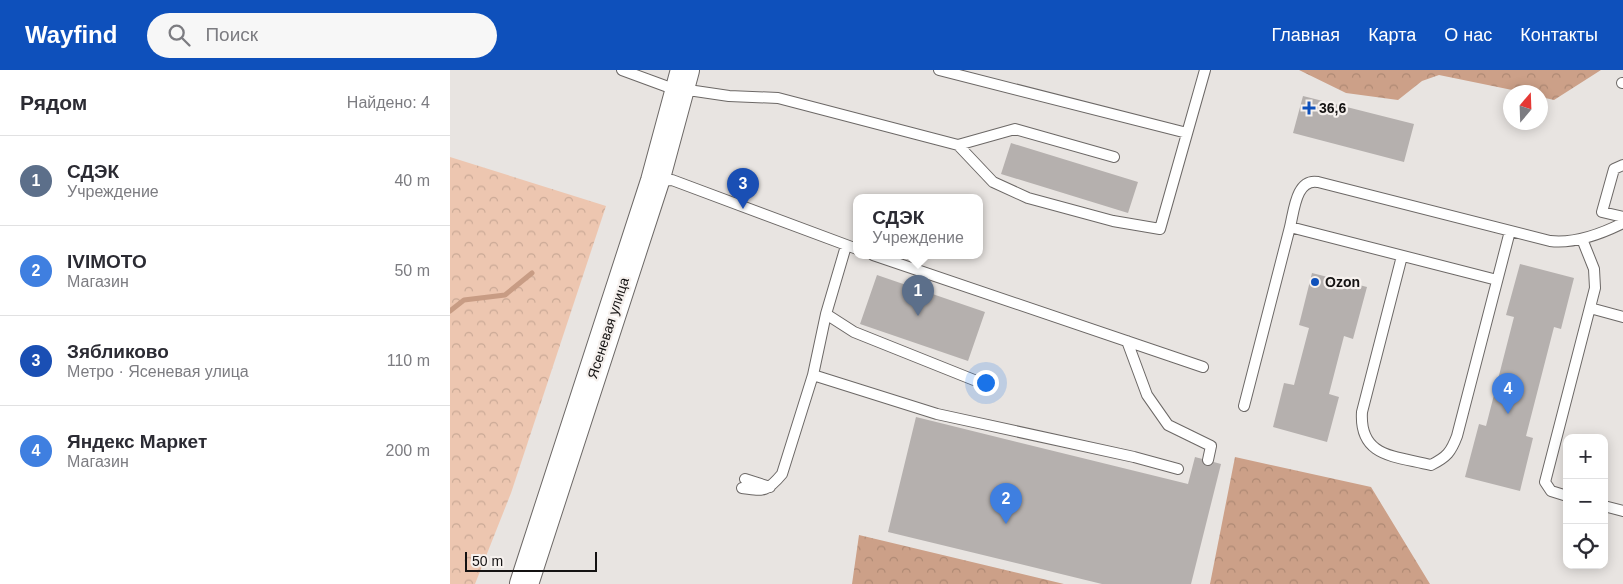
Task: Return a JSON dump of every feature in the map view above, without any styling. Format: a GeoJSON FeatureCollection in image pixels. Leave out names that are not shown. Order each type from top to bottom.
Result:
{"type":"FeatureCollection","features":[{"type":"Feature","properties":{"kind":"main road","name":"Ясеневая улица"},"geometry":{"type":"LineString","coordinates":[[524,584],[655,181],[682,81]]}},
{"type":"Feature","properties":{"kind":"lane"},"geometry":{"type":"LineString","coordinates":[[622,70],[682,81],[695,91],[729,96],[778,98],[958,145],[1015,129],[1114,157]]}},
{"type":"Feature","properties":{"kind":"lane"},"geometry":{"type":"LineString","coordinates":[[938,70],[968,74],[1187,133]]}},
{"type":"Feature","properties":{"kind":"lane"},"geometry":{"type":"LineString","coordinates":[[958,145],[992,182],[1028,198],[1112,221],[1160,229],[1205,70]]}},
{"type":"Feature","properties":{"kind":"lane"},"geometry":{"type":"LineString","coordinates":[[1623,165],[1614,169],[1602,212],[1623,217]]}},
{"type":"Feature","properties":{"kind":"lane"},"geometry":{"type":"LineString","coordinates":[[655,181],[672,180],[853,248]]}},
{"type":"Feature","properties":{"kind":"lane"},"geometry":{"type":"LineString","coordinates":[[1244,406],[1290,227],[1302,187],[1309,182],[1314,181],[1562,243],[1582,239],[1623,223]]}},
{"type":"Feature","properties":{"kind":"lane"},"geometry":{"type":"LineString","coordinates":[[1290,227],[1498,280]]}},
{"type":"Feature","properties":{"kind":"lane"},"geometry":{"type":"LineString","coordinates":[[1402,256],[1362,412],[1361,426],[1369,444],[1378,451],[1431,465],[1443,459],[1452,450],[1457,436],[1510,231]]}},
{"type":"Feature","properties":{"kind":"lane"},"geometry":{"type":"LineString","coordinates":[[1563,495],[1551,491],[1545,482],[1595,288],[1596,276],[1582,239]]}},
{"type":"Feature","properties":{"kind":"lane"},"geometry":{"type":"LineString","coordinates":[[743,483],[757,490],[771,487],[782,474],[813,375],[826,314],[846,246]]}},
{"type":"Feature","properties":{"kind":"lane"},"geometry":{"type":"LineString","coordinates":[[885,259],[1203,367]]}},
{"type":"Feature","properties":{"kind":"lane"},"geometry":{"type":"LineString","coordinates":[[1590,308],[1623,317]]}},
{"type":"Feature","properties":{"kind":"lane"},"geometry":{"type":"LineString","coordinates":[[826,314],[854,332],[974,380]]}},
{"type":"Feature","properties":{"kind":"lane"},"geometry":{"type":"LineString","coordinates":[[1128,341],[1147,396],[1168,425],[1211,446],[1208,460]]}},
{"type":"Feature","properties":{"kind":"lane"},"geometry":{"type":"LineString","coordinates":[[813,375],[938,414],[1134,457],[1178,469]]}},
{"type":"Feature","properties":{"kind":"lane"},"geometry":{"type":"LineString","coordinates":[[1608,507],[1623,511]]}},
{"type":"Feature","properties":{"kind":"green space"},"geometry":{"type":"Polygon","coordinates":[[[1299,70],[1601,70],[1554,100],[1548,99],[1548,85],[1503,85],[1503,88],[1439,75],[1422,81],[1398,100],[1346,93],[1299,70]]]}},
{"type":"Feature","properties":{"kind":"green space"},"geometry":{"type":"Polygon","coordinates":[[[450,157],[606,206],[511,493],[475,584],[450,584],[450,157]]]}},
{"type":"Feature","properties":{"kind":"green space"},"geometry":{"type":"Polygon","coordinates":[[[1235,457],[1371,487],[1430,584],[1210,584],[1235,457]]]}},
{"type":"Feature","properties":{"kind":"green space"},"geometry":{"type":"Polygon","coordinates":[[[859,535],[1064,584],[852,584],[859,535]]]}},
{"type":"Feature","properties":{"kind":"building"},"geometry":{"type":"Polygon","coordinates":[[[1303,96],[1414,124],[1404,162],[1293,133],[1303,96]]]}},
{"type":"Feature","properties":{"kind":"building"},"geometry":{"type":"Polygon","coordinates":[[[1011,143],[1138,182],[1128,213],[1001,174],[1011,143]]]}},
{"type":"Feature","properties":{"kind":"building"},"geometry":{"type":"Polygon","coordinates":[[[1520,264],[1574,278],[1561,329],[1554,327],[1526,436],[1533,438],[1520,491],[1465,477],[1479,424],[1486,426],[1514,317],[1506,315],[1520,264]]]}},
{"type":"Feature","properties":{"kind":"building"},"geometry":{"type":"Polygon","coordinates":[[[1312,273],[1367,287],[1353,339],[1344,336],[1329,394],[1339,397],[1327,442],[1273,427],[1284,383],[1294,385],[1309,328],[1299,325],[1312,273]]]}},
{"type":"Feature","properties":{"kind":"building"},"geometry":{"type":"Polygon","coordinates":[[[877,275],[985,312],[968,361],[860,324],[877,275]]]}},
{"type":"Feature","properties":{"kind":"building"},"geometry":{"type":"Polygon","coordinates":[[[916,417],[1188,484],[1195,457],[1221,464],[1191,584],[1102,584],[888,532],[916,417]]]}},
{"type":"Feature","properties":{"kind":"waterway"},"geometry":{"type":"LineString","coordinates":[[450,311],[464,300],[505,295],[532,273]]}},
{"type":"Feature","properties":{"kind":"place","name":"36,6"},"geometry":{"type":"Point","coordinates":[1309,108]}},
{"type":"Feature","properties":{"kind":"place","name":"Зябликово"},"geometry":{"type":"Point","coordinates":[743,209]}},
{"type":"Feature","properties":{"kind":"place","name":"Ozon"},"geometry":{"type":"Point","coordinates":[1315,282]}},
{"type":"Feature","properties":{"kind":"place","name":"СДЭК"},"geometry":{"type":"Point","coordinates":[918,316]}},
{"type":"Feature","properties":{"kind":"place","name":"Яндекс Маркет"},"geometry":{"type":"Point","coordinates":[1508,414]}},
{"type":"Feature","properties":{"kind":"place","name":"IVIMOTO"},"geometry":{"type":"Point","coordinates":[1006,524]}}]}
